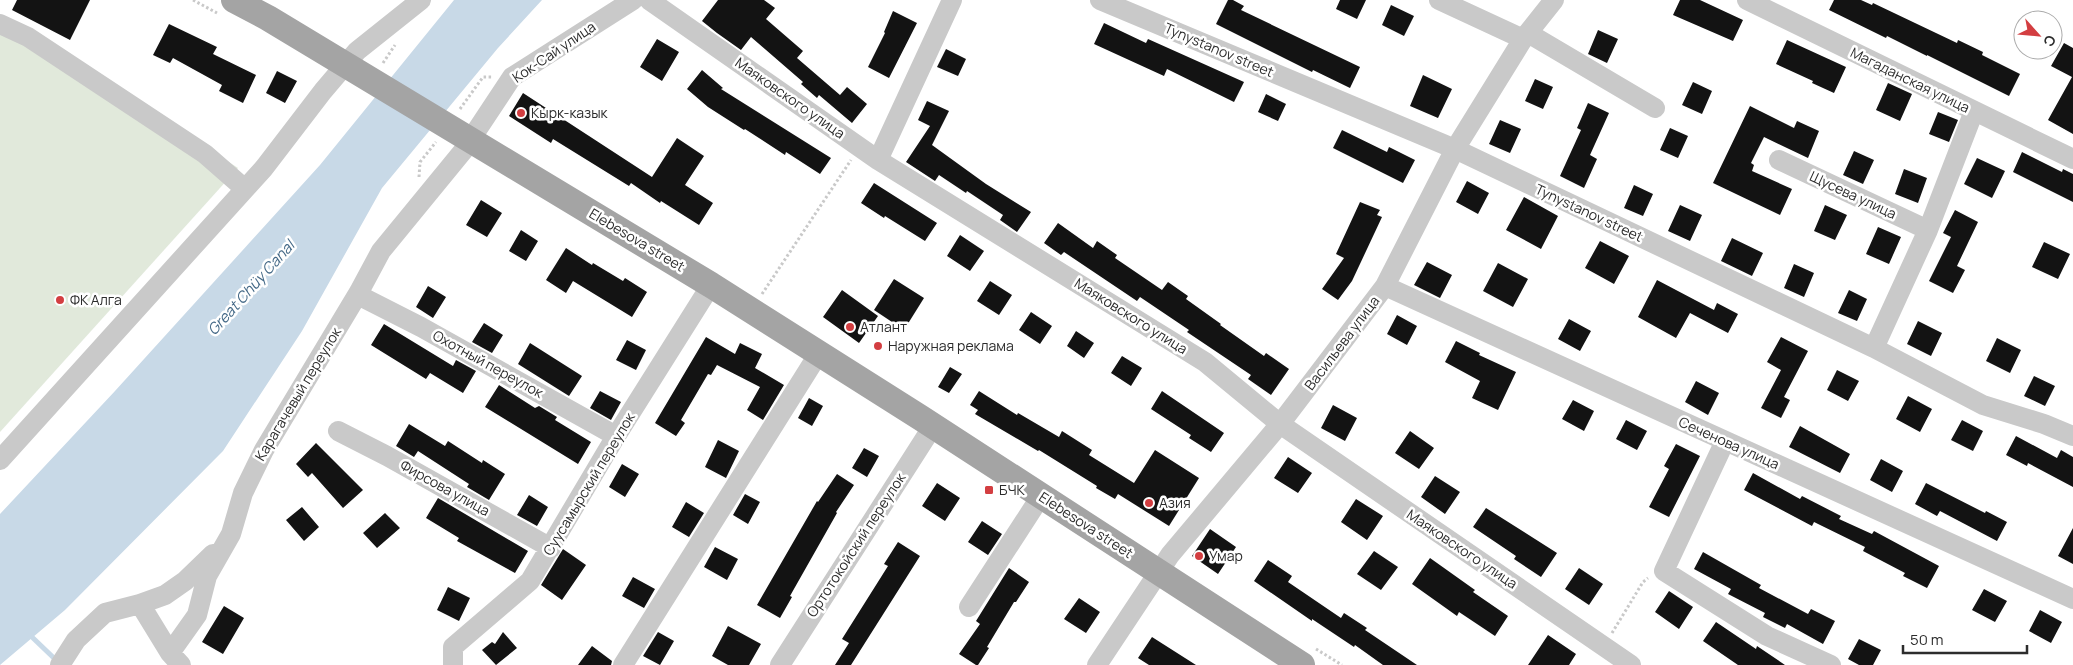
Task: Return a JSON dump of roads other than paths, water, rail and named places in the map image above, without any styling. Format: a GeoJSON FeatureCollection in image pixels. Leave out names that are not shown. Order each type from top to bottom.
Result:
{"type":"FeatureCollection","features":[{"type":"Feature","properties":{"kind":"main road","name":"Elebesova street"},"geometry":{"type":"LineString","coordinates":[[234,0],[456,129],[711,285],[1302,665]]}},
{"type":"Feature","properties":{"kind":"street"},"geometry":{"type":"LineString","coordinates":[[0,460],[245,189],[357,51],[421,0]]}},
{"type":"Feature","properties":{"kind":"street","name":"Кок-Сай улица"},"geometry":{"type":"LineString","coordinates":[[456,129],[483,123],[512,77],[633,0]]}},
{"type":"Feature","properties":{"kind":"street","name":"Маяковского улица"},"geometry":{"type":"LineString","coordinates":[[649,0],[878,160],[1205,362],[1280,424],[1631,665]]}},
{"type":"Feature","properties":{"kind":"street"},"geometry":{"type":"LineString","coordinates":[[878,160],[952,0]]}},
{"type":"Feature","properties":{"kind":"street","name":"Tynystanov street"},"geometry":{"type":"LineString","coordinates":[[1100,0],[1455,149],[1874,348],[1983,405],[2044,424],[2073,436]]}},
{"type":"Feature","properties":{"kind":"street"},"geometry":{"type":"LineString","coordinates":[[1440,0],[1525,36],[1655,108]]}},
{"type":"Feature","properties":{"kind":"street","name":"Васильева улица"},"geometry":{"type":"LineString","coordinates":[[1097,665],[1170,555],[1280,424],[1385,286],[1455,149],[1525,36],[1554,0]]}},
{"type":"Feature","properties":{"kind":"street","name":"Магаданская улица"},"geometry":{"type":"LineString","coordinates":[[1747,0],[2073,159]]}},
{"type":"Feature","properties":{"kind":"street"},"geometry":{"type":"LineString","coordinates":[[0,24],[28,37],[205,154],[245,189]]}},
{"type":"Feature","properties":{"kind":"street"},"geometry":{"type":"LineString","coordinates":[[1874,348],[1928,230],[1974,111]]}},
{"type":"Feature","properties":{"kind":"street","name":"Карагачевый переулок"},"geometry":{"type":"LineString","coordinates":[[176,659],[197,614],[207,576],[231,534],[243,493],[264,450],[358,295],[381,251],[463,151],[456,129]]}},
{"type":"Feature","properties":{"kind":"street","name":"Щусева улица"},"geometry":{"type":"LineString","coordinates":[[1779,160],[1928,230]]}},
{"type":"Feature","properties":{"kind":"street","name":"Суусамырский переулок"},"geometry":{"type":"LineString","coordinates":[[453,665],[453,647],[530,581],[616,436],[711,285]]}},
{"type":"Feature","properties":{"kind":"street","name":"Сеченова улица"},"geometry":{"type":"LineString","coordinates":[[1385,286],[2073,599]]}},
{"type":"Feature","properties":{"kind":"street","name":"Охотный переулок"},"geometry":{"type":"LineString","coordinates":[[358,295],[421,327],[616,436]]}},
{"type":"Feature","properties":{"kind":"street"},"geometry":{"type":"LineString","coordinates":[[623,665],[819,354]]}},
{"type":"Feature","properties":{"kind":"street","name":"Ортотокойский переулок"},"geometry":{"type":"LineString","coordinates":[[780,665],[933,426]]}},
{"type":"Feature","properties":{"kind":"street","name":"Фирсова улица"},"geometry":{"type":"LineString","coordinates":[[338,431],[387,456],[551,548]]}},
{"type":"Feature","properties":{"kind":"street"},"geometry":{"type":"LineString","coordinates":[[1725,441],[1664,571],[1767,636],[1830,665]]}},
{"type":"Feature","properties":{"kind":"street"},"geometry":{"type":"LineString","coordinates":[[969,606],[1041,496]]}},
{"type":"Feature","properties":{"kind":"street"},"geometry":{"type":"LineString","coordinates":[[60,665],[76,640],[105,613],[165,595],[185,581],[231,534]]}},
{"type":"Feature","properties":{"kind":"street"},"geometry":{"type":"LineString","coordinates":[[140,604],[176,659]]}},
{"type":"Feature","properties":{"kind":"water","name":"Great Chüy Canal"},"geometry":{"type":"Polygon","coordinates":[[[454,0],[542,0],[498,48],[382,188],[302,331],[223,451],[65,610],[0,665],[0,514],[115,391],[320,165],[454,0]]]}},
{"type":"Feature","properties":{"kind":"waterway"},"geometry":{"type":"LineString","coordinates":[[33,638],[58,662]]}},
{"type":"Feature","properties":{"kind":"place","name":"Кырк-казык"},"geometry":{"type":"Point","coordinates":[521,113]}},
{"type":"Feature","properties":{"kind":"place","name":"ФК Алга"},"geometry":{"type":"Point","coordinates":[60,300]}},
{"type":"Feature","properties":{"kind":"place","name":"Атлант"},"geometry":{"type":"Point","coordinates":[850,327]}},
{"type":"Feature","properties":{"kind":"place","name":"Наружная реклама"},"geometry":{"type":"Point","coordinates":[878,346]}},
{"type":"Feature","properties":{"kind":"place","name":"БЧК"},"geometry":{"type":"Point","coordinates":[989,490]}},
{"type":"Feature","properties":{"kind":"place","name":"Азия"},"geometry":{"type":"Point","coordinates":[1149,503]}},
{"type":"Feature","properties":{"kind":"place","name":"Умар"},"geometry":{"type":"Point","coordinates":[1199,556]}}]}
